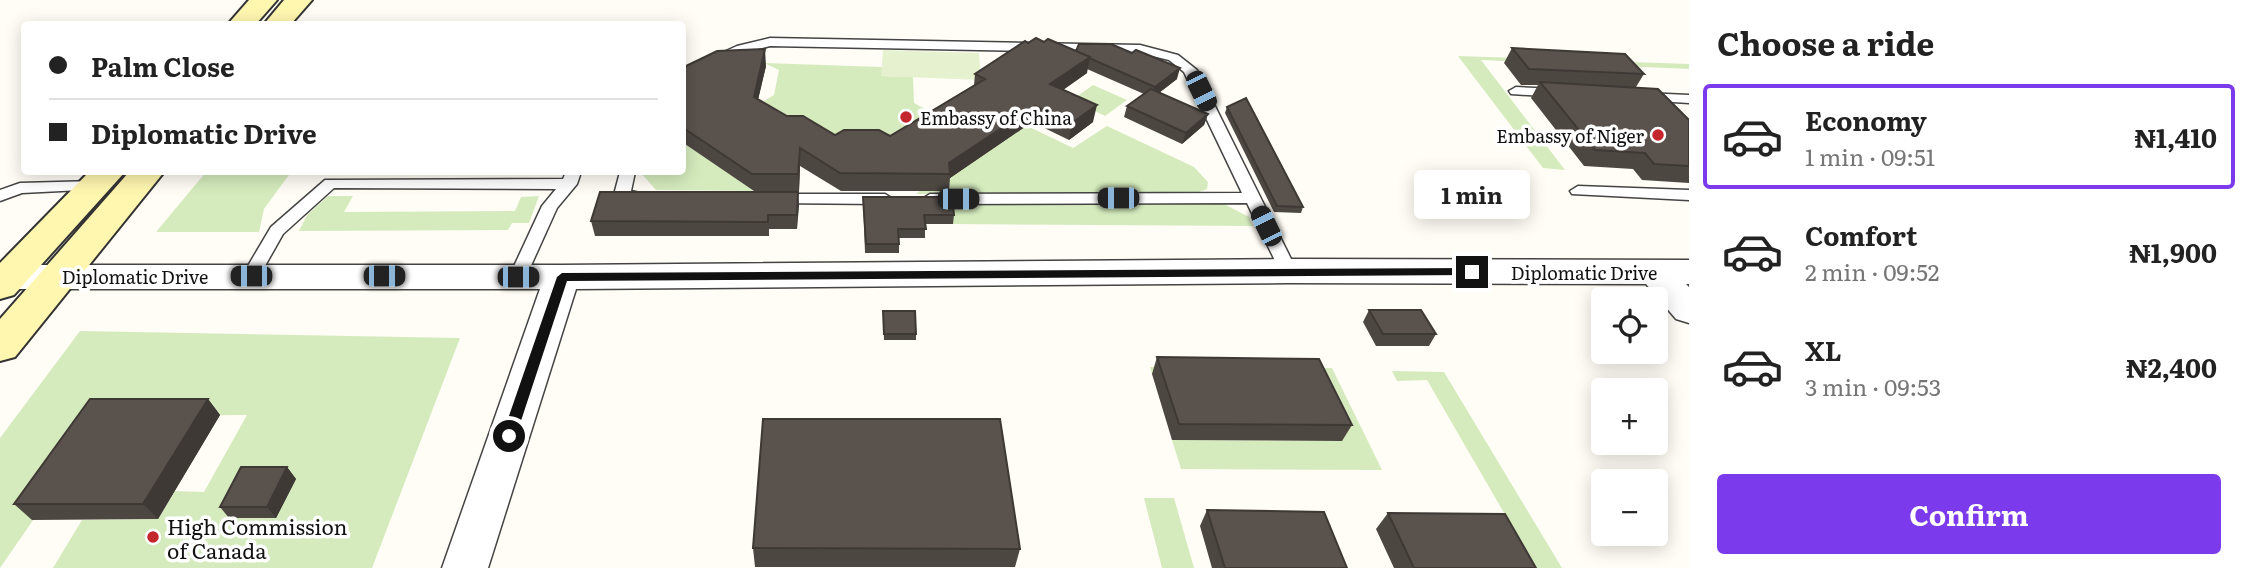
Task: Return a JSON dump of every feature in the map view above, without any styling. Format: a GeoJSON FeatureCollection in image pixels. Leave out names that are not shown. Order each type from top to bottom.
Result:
{"type":"FeatureCollection","features":[{"type":"Feature","properties":{"kind":"main road"},"geometry":{"type":"LineString","coordinates":[[244,21],[264,0]]}},
{"type":"Feature","properties":{"kind":"main road"},"geometry":{"type":"LineString","coordinates":[[280,21],[299,0]]}},
{"type":"Feature","properties":{"kind":"main road"},"geometry":{"type":"LineString","coordinates":[[0,346],[145,175]]}},
{"type":"Feature","properties":{"kind":"main road"},"geometry":{"type":"LineString","coordinates":[[5,281],[102,179]]}},
{"type":"Feature","properties":{"kind":"street","name":"Diplomatic Drive"},"geometry":{"type":"LineString","coordinates":[[5,281],[58,277],[562,277],[1289,271],[1672,272]]}},
{"type":"Feature","properties":{"kind":"street"},"geometry":{"type":"LineString","coordinates":[[1672,272],[1689,310]]}},
{"type":"Feature","properties":{"kind":"street"},"geometry":{"type":"LineString","coordinates":[[465,568],[562,277]]}},
{"type":"Feature","properties":{"kind":"lane"},"geometry":{"type":"LineString","coordinates":[[686,74],[742,49],[770,42],[1155,51],[1182,61],[1190,69],[1289,271]]}},
{"type":"Feature","properties":{"kind":"lane"},"geometry":{"type":"LineString","coordinates":[[1516,91],[1567,93]]}},
{"type":"Feature","properties":{"kind":"lane"},"geometry":{"type":"LineString","coordinates":[[1632,96],[1689,99]]}},
{"type":"Feature","properties":{"kind":"lane"},"geometry":{"type":"LineString","coordinates":[[1658,97],[1674,113]]}},
{"type":"Feature","properties":{"kind":"lane"},"geometry":{"type":"LineString","coordinates":[[627,175],[623,191],[626,197],[663,199]]}},
{"type":"Feature","properties":{"kind":"lane"},"geometry":{"type":"LineString","coordinates":[[251,276],[277,231],[330,183],[571,178]]}},
{"type":"Feature","properties":{"kind":"lane"},"geometry":{"type":"LineString","coordinates":[[518,277],[550,206],[571,178]]}},
{"type":"Feature","properties":{"kind":"lane"},"geometry":{"type":"LineString","coordinates":[[1,195],[20,188],[102,179]]}},
{"type":"Feature","properties":{"kind":"lane"},"geometry":{"type":"LineString","coordinates":[[1578,191],[1689,195]]}},
{"type":"Feature","properties":{"kind":"lane"},"geometry":{"type":"LineString","coordinates":[[759,199],[1252,198]]}},
{"type":"Feature","properties":{"kind":"green space"},"geometry":{"type":"Polygon","coordinates":[[[883,50],[979,53],[981,80],[881,76],[883,50]]]}},
{"type":"Feature","properties":{"kind":"green space"},"geometry":{"type":"Polygon","coordinates":[[[1458,56],[1689,64],[1689,69],[1481,60],[1565,170],[1543,168],[1458,56]]]}},
{"type":"Feature","properties":{"kind":"green space"},"geometry":{"type":"Polygon","coordinates":[[[764,63],[882,67],[882,76],[913,77],[914,103],[944,119],[915,137],[844,147],[749,110],[774,95],[779,70],[764,63]]]}},
{"type":"Feature","properties":{"kind":"green space"},"geometry":{"type":"Polygon","coordinates":[[[1093,85],[1127,100],[1105,116],[1072,100],[1093,85]]]}},
{"type":"Feature","properties":{"kind":"green space"},"geometry":{"type":"Polygon","coordinates":[[[1013,119],[1073,148],[1107,126],[1194,167],[1208,182],[1207,189],[1196,193],[916,194],[1013,119]]]}},
{"type":"Feature","properties":{"kind":"green space"},"geometry":{"type":"Polygon","coordinates":[[[686,144],[754,191],[656,190],[643,175],[686,175],[686,144]]]}},
{"type":"Feature","properties":{"kind":"green space"},"geometry":{"type":"Polygon","coordinates":[[[204,175],[289,175],[264,209],[259,232],[156,232],[204,175]]]}},
{"type":"Feature","properties":{"kind":"green space"},"geometry":{"type":"Polygon","coordinates":[[[328,196],[353,196],[344,212],[515,211],[521,197],[539,196],[529,223],[512,223],[508,230],[299,231],[307,215],[328,196]]]}},
{"type":"Feature","properties":{"kind":"green space"},"geometry":{"type":"Polygon","coordinates":[[[950,203],[1224,204],[1249,217],[1253,226],[953,224],[950,203]]]}},
{"type":"Feature","properties":{"kind":"green space"},"geometry":{"type":"Polygon","coordinates":[[[80,331],[460,338],[372,568],[53,568],[82,520],[158,519],[175,491],[204,492],[247,415],[105,416],[0,568],[0,438],[80,331]]]}},
{"type":"Feature","properties":{"kind":"green space"},"geometry":{"type":"Polygon","coordinates":[[[1150,367],[1332,368],[1382,470],[1181,469],[1172,440],[1341,441],[1152,374],[1150,367]]]}},
{"type":"Feature","properties":{"kind":"green space"},"geometry":{"type":"Polygon","coordinates":[[[1392,371],[1444,372],[1562,568],[1536,568],[1427,380],[1397,381],[1392,371]]]}},
{"type":"Feature","properties":{"kind":"green space"},"geometry":{"type":"Polygon","coordinates":[[[1144,498],[1174,498],[1194,568],[1162,568],[1144,498]]]}},
{"type":"Feature","properties":{"kind":"building"},"geometry":{"type":"Polygon","coordinates":[[[1036,38],[1044,42],[1048,39],[1090,57],[1050,84],[1097,105],[1072,123],[1035,106],[949,163],[950,174],[840,173],[800,148],[798,174],[752,174],[686,130],[686,66],[717,51],[765,49],[754,97],[787,116],[803,116],[835,135],[844,130],[879,130],[890,136],[985,79],[975,74],[1025,41],[1028,43],[1036,38]]]}},
{"type":"Feature","properties":{"kind":"building"},"geometry":{"type":"Polygon","coordinates":[[[1079,44],[1111,44],[1132,53],[1136,50],[1180,68],[1155,87],[1076,51],[1079,44]]]}},
{"type":"Feature","properties":{"kind":"building"},"geometry":{"type":"Polygon","coordinates":[[[1512,48],[1625,54],[1644,74],[1529,69],[1512,48]]]}},
{"type":"Feature","properties":{"kind":"building"},"geometry":{"type":"Polygon","coordinates":[[[1540,82],[1658,89],[1689,120],[1689,166],[1654,164],[1645,153],[1595,150],[1540,82]]]}},
{"type":"Feature","properties":{"kind":"building"},"geometry":{"type":"Polygon","coordinates":[[[1151,89],[1208,114],[1186,133],[1127,106],[1151,89]]]}},
{"type":"Feature","properties":{"kind":"building"},"geometry":{"type":"Polygon","coordinates":[[[1246,98],[1303,207],[1277,206],[1227,107],[1246,98]]]}},
{"type":"Feature","properties":{"kind":"building"},"geometry":{"type":"Polygon","coordinates":[[[600,192],[798,192],[797,215],[768,215],[768,222],[591,221],[600,192]]]}},
{"type":"Feature","properties":{"kind":"building"},"geometry":{"type":"Polygon","coordinates":[[[863,197],[952,197],[954,215],[924,215],[926,229],[898,229],[899,244],[866,244],[863,197]]]}},
{"type":"Feature","properties":{"kind":"building"},"geometry":{"type":"Polygon","coordinates":[[[1369,310],[1421,310],[1436,334],[1383,334],[1369,310]]]}},
{"type":"Feature","properties":{"kind":"building"},"geometry":{"type":"Polygon","coordinates":[[[883,311],[915,311],[916,334],[884,334],[883,311]]]}},
{"type":"Feature","properties":{"kind":"building"},"geometry":{"type":"Polygon","coordinates":[[[1157,357],[1319,359],[1352,425],[1179,424],[1157,357]]]}},
{"type":"Feature","properties":{"kind":"building"},"geometry":{"type":"Polygon","coordinates":[[[90,399],[208,399],[143,504],[14,504],[90,399]]]}},
{"type":"Feature","properties":{"kind":"building"},"geometry":{"type":"Polygon","coordinates":[[[763,419],[1000,419],[1020,549],[753,548],[763,419]]]}},
{"type":"Feature","properties":{"kind":"building"},"geometry":{"type":"Polygon","coordinates":[[[241,467],[287,467],[267,507],[220,507],[241,467]]]}},
{"type":"Feature","properties":{"kind":"building"},"geometry":{"type":"Polygon","coordinates":[[[1207,510],[1324,512],[1347,568],[1225,568],[1207,510]]]}},
{"type":"Feature","properties":{"kind":"building"},"geometry":{"type":"Polygon","coordinates":[[[1388,513],[1505,514],[1536,568],[1414,568],[1388,513]]]}},
{"type":"Feature","properties":{"kind":"place","name":"Embassy of China"},"geometry":{"type":"Point","coordinates":[906,117]}},
{"type":"Feature","properties":{"kind":"place","name":"Embassy of Niger"},"geometry":{"type":"Point","coordinates":[1658,135]}},
{"type":"Feature","properties":{"kind":"place","name":"High Commission of Canada"},"geometry":{"type":"Point","coordinates":[153,537]}},
{"type":"Feature","properties":{"kind":"route"},"geometry":{"type":"LineString","coordinates":[[509,436],[562,277],[1472,272]]}}]}
